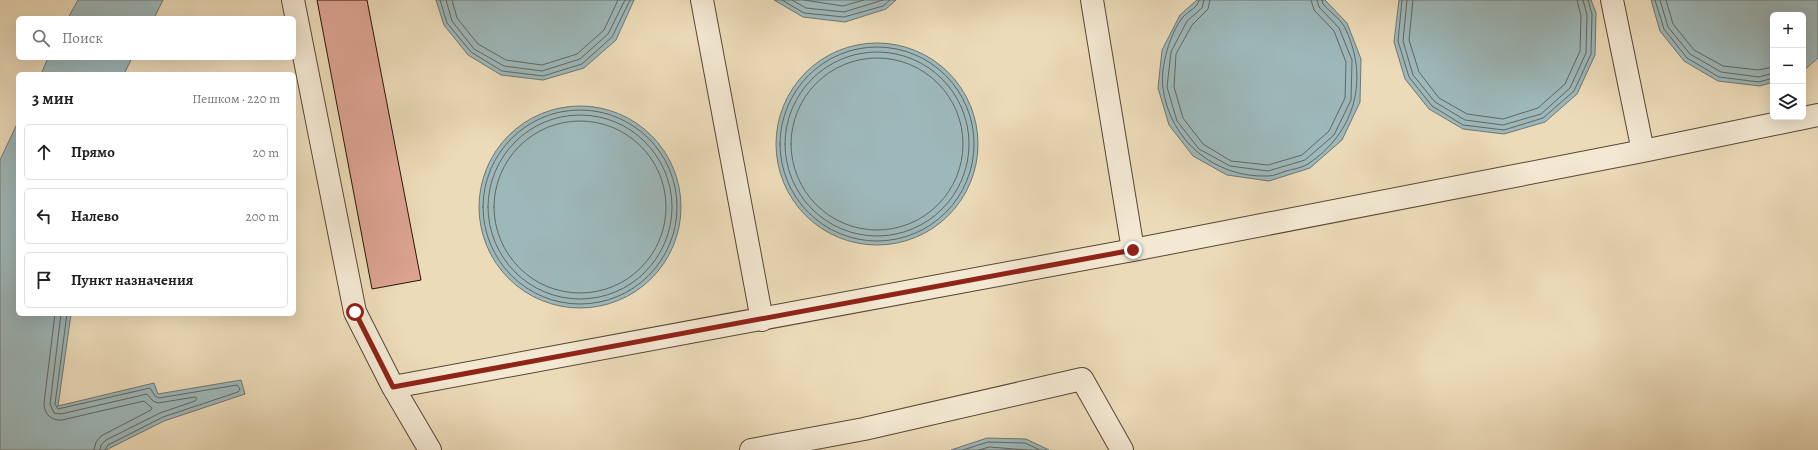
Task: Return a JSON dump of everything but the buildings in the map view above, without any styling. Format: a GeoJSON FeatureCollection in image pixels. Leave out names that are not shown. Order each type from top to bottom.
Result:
{"type":"FeatureCollection","features":[{"type":"Feature","properties":{"kind":"lane"},"geometry":{"type":"LineString","coordinates":[[293,0],[355,312],[393,387],[430,450]]}},
{"type":"Feature","properties":{"kind":"lane"},"geometry":{"type":"LineString","coordinates":[[702,0],[762,320]]}},
{"type":"Feature","properties":{"kind":"lane"},"geometry":{"type":"LineString","coordinates":[[1092,0],[1133,250]]}},
{"type":"Feature","properties":{"kind":"lane"},"geometry":{"type":"LineString","coordinates":[[1612,0],[1643,151]]}},
{"type":"Feature","properties":{"kind":"lane"},"geometry":{"type":"LineString","coordinates":[[393,387],[762,320],[1133,250],[1643,151],[1818,115]]}},
{"type":"Feature","properties":{"kind":"lane"},"geometry":{"type":"LineString","coordinates":[[751,450],[864,429],[1082,379],[1122,450]]}},
{"type":"Feature","properties":{"kind":"water"},"geometry":{"type":"Polygon","coordinates":[[[78,0],[163,0],[155,16],[69,16],[78,0]]]}},
{"type":"Feature","properties":{"kind":"water"},"geometry":{"type":"Polygon","coordinates":[[[436,0],[634,0],[616,40],[584,68],[543,80],[501,75],[468,55],[444,25],[436,0]]]}},
{"type":"Feature","properties":{"kind":"water"},"geometry":{"type":"Polygon","coordinates":[[[774,0],[896,0],[886,9],[845,22],[803,17],[774,0]]]}},
{"type":"Feature","properties":{"kind":"water"},"geometry":{"type":"Polygon","coordinates":[[[1197,0],[1325,0],[1347,23],[1361,59],[1360,102],[1342,140],[1310,168],[1269,181],[1227,175],[1193,156],[1169,125],[1158,88],[1162,50],[1180,15],[1197,0]]]}},
{"type":"Feature","properties":{"kind":"water"},"geometry":{"type":"Polygon","coordinates":[[[1399,0],[1591,0],[1596,13],[1595,55],[1577,94],[1545,122],[1504,134],[1463,129],[1429,109],[1405,79],[1394,42],[1399,0]]]}},
{"type":"Feature","properties":{"kind":"water"},"geometry":{"type":"Polygon","coordinates":[[[1651,0],[1818,0],[1818,58],[1806,68],[1806,12],[1770,12],[1770,83],[1760,86],[1718,81],[1684,61],[1660,31],[1651,0]]]}},
{"type":"Feature","properties":{"kind":"water"},"geometry":{"type":"Polygon","coordinates":[[[867,43],[887,43],[906,47],[925,55],[949,72],[961,88],[970,105],[976,124],[978,144],[976,164],[970,183],[961,200],[949,216],[925,233],[906,241],[887,245],[867,245],[848,241],[829,233],[805,216],[788,192],[780,173],[776,154],[776,134],[780,115],[788,96],[805,72],[829,55],[848,47],[867,43]]]}},
{"type":"Feature","properties":{"kind":"water"},"geometry":{"type":"Polygon","coordinates":[[[47,60],[131,60],[125,72],[42,72],[47,60]]]}},
{"type":"Feature","properties":{"kind":"water"},"geometry":{"type":"Polygon","coordinates":[[[570,106],[590,106],[609,110],[628,118],[652,135],[664,151],[673,168],[679,187],[681,207],[679,227],[673,246],[664,263],[652,279],[628,296],[609,304],[590,308],[570,308],[551,304],[532,296],[508,279],[491,255],[483,236],[479,217],[479,197],[483,178],[491,159],[508,135],[532,118],[551,110],[570,106]]]}},
{"type":"Feature","properties":{"kind":"water"},"geometry":{"type":"Polygon","coordinates":[[[16,126],[16,316],[71,316],[58,406],[154,383],[158,394],[241,380],[245,394],[164,421],[106,450],[0,450],[0,160],[16,126]]]}},
{"type":"Feature","properties":{"kind":"water"},"geometry":{"type":"Polygon","coordinates":[[[987,438],[1026,439],[1049,450],[951,450],[987,438]]]}},
{"type":"Feature","properties":{"kind":"route"},"geometry":{"type":"LineString","coordinates":[[355,312],[393,387],[762,320],[1133,250]]}}]}
